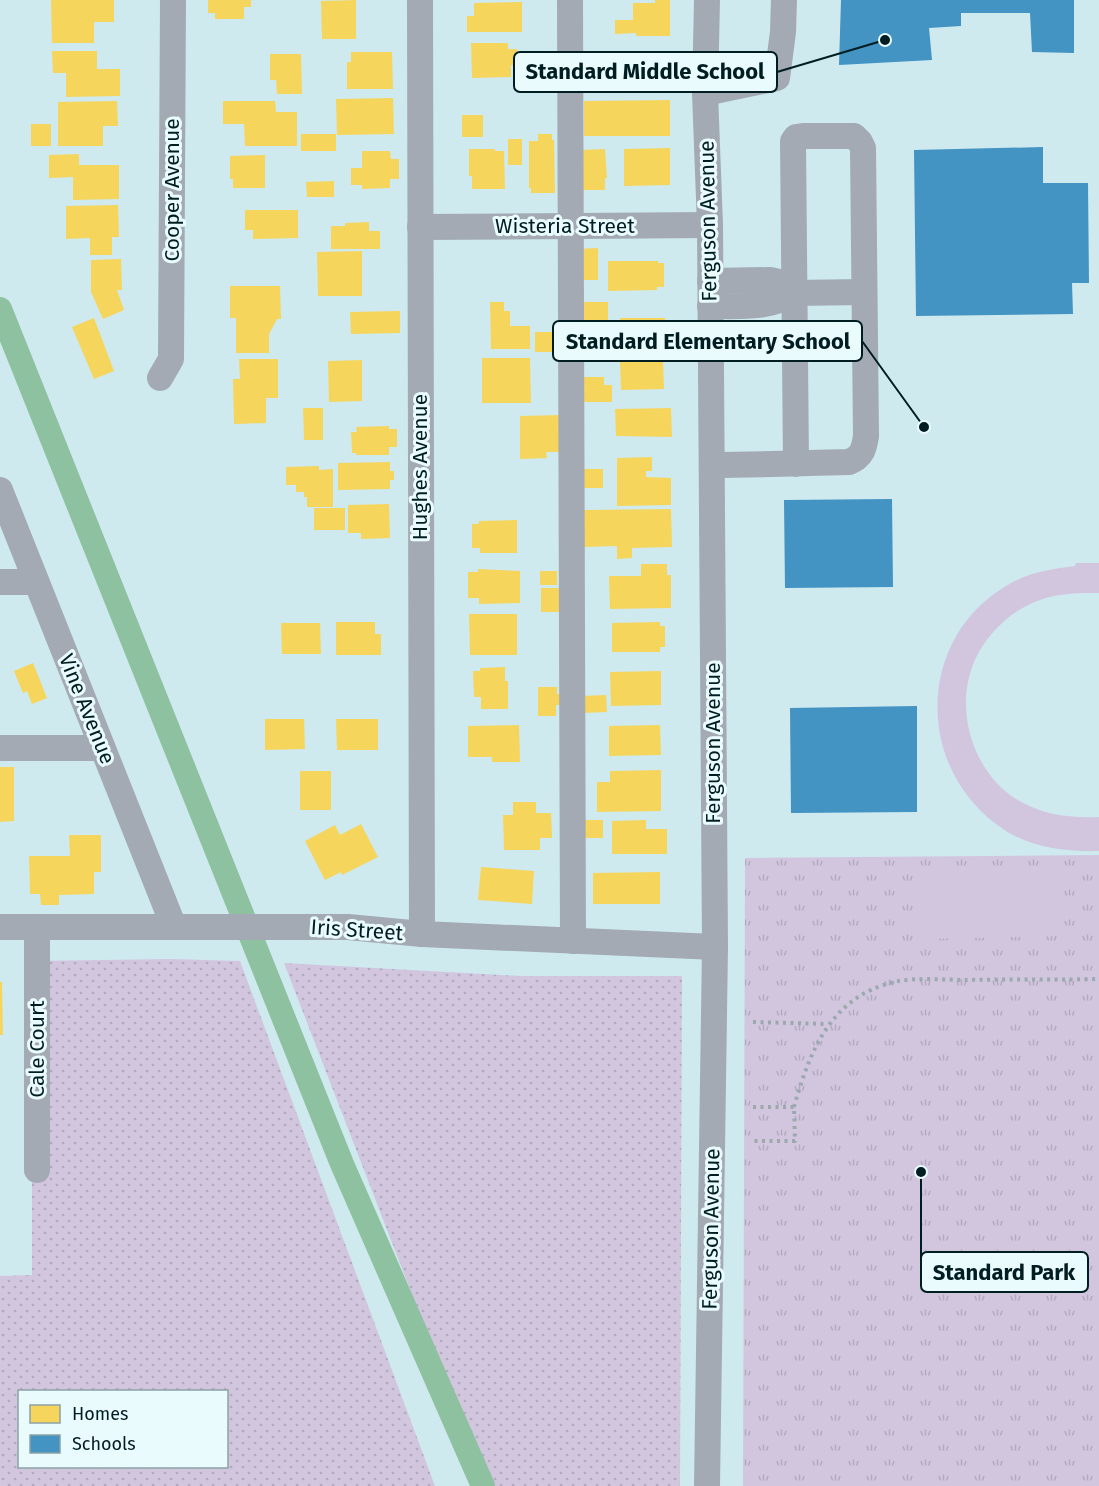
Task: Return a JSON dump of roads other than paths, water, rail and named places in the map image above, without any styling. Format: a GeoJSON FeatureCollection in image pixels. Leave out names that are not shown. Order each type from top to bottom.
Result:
{"type":"FeatureCollection","features":[{"type":"Feature","properties":{"kind":"street","name":"Cooper Avenue"},"geometry":{"type":"LineString","coordinates":[[160,378],[171,359],[173,0]]}},
{"type":"Feature","properties":{"kind":"street","name":"Hughes Avenue"},"geometry":{"type":"LineString","coordinates":[[420,0],[422,934]]}},
{"type":"Feature","properties":{"kind":"street"},"geometry":{"type":"LineString","coordinates":[[570,0],[573,941]]}},
{"type":"Feature","properties":{"kind":"street","name":"Ferguson Avenue"},"geometry":{"type":"LineString","coordinates":[[707,0],[705,93],[711,225],[715,947],[707,1486]]}},
{"type":"Feature","properties":{"kind":"street"},"geometry":{"type":"LineString","coordinates":[[705,93],[777,78],[783,32],[784,0]]}},
{"type":"Feature","properties":{"kind":"street"},"geometry":{"type":"LineString","coordinates":[[712,465],[796,464],[849,462],[855,460],[863,452],[866,436],[863,148],[854,136],[802,135],[793,141],[796,464]]}},
{"type":"Feature","properties":{"kind":"street","name":"Wisteria Street"},"geometry":{"type":"LineString","coordinates":[[420,227],[711,225]]}},
{"type":"Feature","properties":{"kind":"street"},"geometry":{"type":"LineString","coordinates":[[711,281],[770,280],[783,283],[793,293]]}},
{"type":"Feature","properties":{"kind":"street"},"geometry":{"type":"LineString","coordinates":[[710,306],[770,303],[784,300],[793,293],[864,292]]}},
{"type":"Feature","properties":{"kind":"street","name":"Vine Avenue"},"geometry":{"type":"LineString","coordinates":[[0,490],[174,927]]}},
{"type":"Feature","properties":{"kind":"street"},"geometry":{"type":"LineString","coordinates":[[0,582],[36,582]]}},
{"type":"Feature","properties":{"kind":"street"},"geometry":{"type":"LineString","coordinates":[[0,748],[102,748]]}},
{"type":"Feature","properties":{"kind":"street","name":"Iris Street"},"geometry":{"type":"LineString","coordinates":[[0,927],[348,927],[422,934],[715,947]]}},
{"type":"Feature","properties":{"kind":"street","name":"Cale Court"},"geometry":{"type":"LineString","coordinates":[[37,927],[37,1170]]}},
{"type":"Feature","properties":{"kind":"waterway"},"geometry":{"type":"LineString","coordinates":[[0,309],[342,1164],[483,1486]]}},
{"type":"Feature","properties":{"kind":"place","name":"Standard Middle School"},"geometry":{"type":"Point","coordinates":[885,40]}},
{"type":"Feature","properties":{"kind":"place","name":"Standard Elementary School"},"geometry":{"type":"Point","coordinates":[924,427]}},
{"type":"Feature","properties":{"kind":"place","name":"Standard Park"},"geometry":{"type":"Point","coordinates":[921,1172]}}]}
